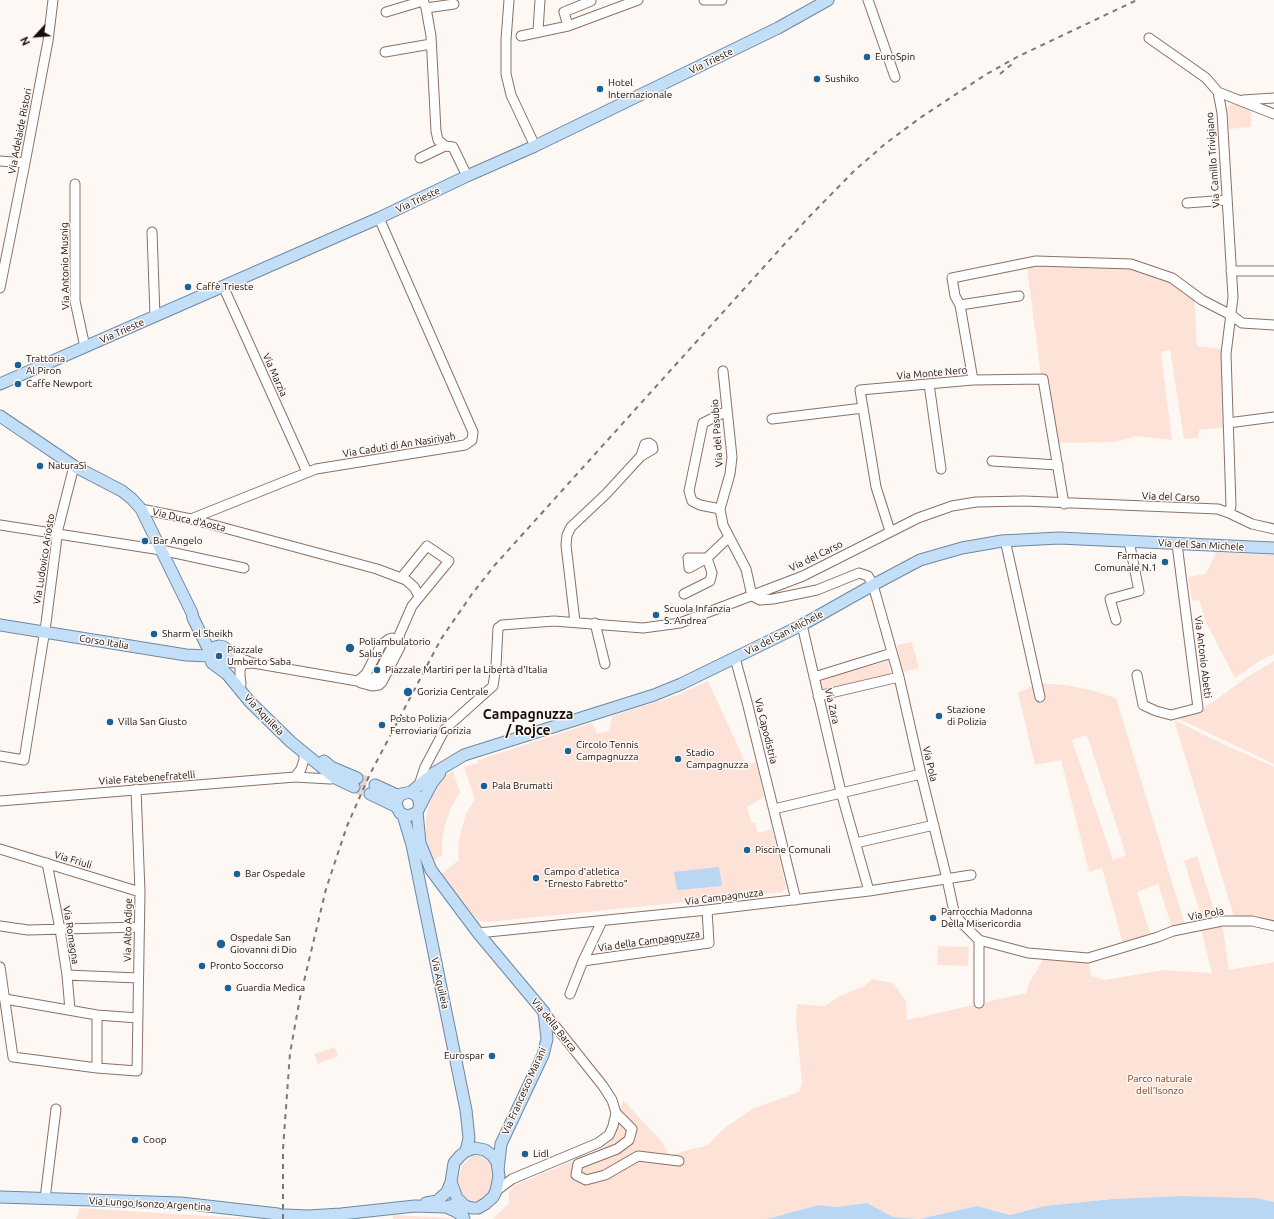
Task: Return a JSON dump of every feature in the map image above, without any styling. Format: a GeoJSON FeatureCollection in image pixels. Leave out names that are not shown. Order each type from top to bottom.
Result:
{"type":"FeatureCollection","features":[{"type":"Feature","properties":{"kind":"main road","name":"Via Trieste"},"geometry":{"type":"LineString","coordinates":[[0,384],[379,218],[534,146],[778,28],[828,0]]}},
{"type":"Feature","properties":{"kind":"main road","name":"Via Duca d'Aosta"},"geometry":{"type":"LineString","coordinates":[[0,416],[74,466],[122,491],[141,509]]}},
{"type":"Feature","properties":{"kind":"main road"},"geometry":{"type":"LineString","coordinates":[[141,509],[192,613],[196,617],[210,642],[212,663],[224,661]]}},
{"type":"Feature","properties":{"kind":"main road","name":"Via del San Michele"},"geometry":{"type":"LineString","coordinates":[[415,789],[445,766],[464,755],[654,695],[681,684],[802,625],[920,560],[962,548],[1005,540],[1059,538],[1274,548]]}},
{"type":"Feature","properties":{"kind":"main road","name":"Corso Italia"},"geometry":{"type":"LineString","coordinates":[[0,625],[186,655],[211,652]]}},
{"type":"Feature","properties":{"kind":"main road"},"geometry":{"type":"LineString","coordinates":[[211,652],[219,646],[224,647],[227,650],[224,661]]}},
{"type":"Feature","properties":{"kind":"main road"},"geometry":{"type":"LineString","coordinates":[[224,661],[241,684]]}},
{"type":"Feature","properties":{"kind":"main road","name":"Via Aquileia"},"geometry":{"type":"LineString","coordinates":[[224,661],[235,682],[250,702],[262,714],[304,753],[335,778],[355,783],[301,745],[263,711],[241,684]]}},
{"type":"Feature","properties":{"kind":"main road","name":"Via del San Michele"},"geometry":{"type":"LineString","coordinates":[[419,809],[432,783],[445,766]]}},
{"type":"Feature","properties":{"kind":"main road"},"geometry":{"type":"LineString","coordinates":[[399,796],[373,790],[400,811],[411,816],[419,809],[418,797],[415,789],[399,796],[396,801],[400,811]]}},
{"type":"Feature","properties":{"kind":"main road","name":"Via della Barca"},"geometry":{"type":"LineString","coordinates":[[419,809],[420,843],[431,870],[478,932],[544,1012]]}},
{"type":"Feature","properties":{"kind":"main road","name":"Via Aquileia"},"geometry":{"type":"LineString","coordinates":[[400,811],[412,845],[466,1110],[469,1138],[466,1151]]}},
{"type":"Feature","properties":{"kind":"main road","name":"Via Francesco Marani"},"geometry":{"type":"LineString","coordinates":[[498,1170],[501,1144],[543,1055],[547,1039],[544,1012]]}},
{"type":"Feature","properties":{"kind":"main road"},"geometry":{"type":"LineString","coordinates":[[463,1205],[472,1208],[481,1206],[493,1197],[496,1191],[499,1176],[497,1162],[492,1155],[485,1150],[475,1148],[466,1151],[454,1164],[451,1182],[454,1192],[463,1205],[468,1219]]}},
{"type":"Feature","properties":{"kind":"main road","name":"Via Lungo Isonzo Argentina"},"geometry":{"type":"LineString","coordinates":[[415,1206],[437,1200],[447,1192],[451,1182]]}},
{"type":"Feature","properties":{"kind":"main road","name":"Via Lungo Isonzo Argentina"},"geometry":{"type":"LineString","coordinates":[[0,1197],[181,1203],[282,1215],[308,1216],[415,1206],[446,1207],[463,1205]]}},
{"type":"Feature","properties":{"kind":"main road"},"geometry":{"type":"LineString","coordinates":[[477,1219],[481,1206]]}},
{"type":"Feature","properties":{"kind":"main road"},"geometry":{"type":"LineString","coordinates":[[446,1207],[455,1211],[464,1219]]}},
{"type":"Feature","properties":{"kind":"street","name":"Via Adelaide Ristori"},"geometry":{"type":"LineString","coordinates":[[0,288],[48,41],[53,0]]}},
{"type":"Feature","properties":{"kind":"street"},"geometry":{"type":"LineString","coordinates":[[509,0],[506,40],[506,74],[512,95],[534,146]]}},
{"type":"Feature","properties":{"kind":"street"},"geometry":{"type":"LineString","coordinates":[[538,31],[540,0]]}},
{"type":"Feature","properties":{"kind":"street"},"geometry":{"type":"LineString","coordinates":[[521,36],[538,31],[568,26],[638,0]]}},
{"type":"Feature","properties":{"kind":"street"},"geometry":{"type":"LineString","coordinates":[[704,0],[722,0]]}},
{"type":"Feature","properties":{"kind":"street"},"geometry":{"type":"LineString","coordinates":[[868,0],[895,77]]}},
{"type":"Feature","properties":{"kind":"street"},"geometry":{"type":"LineString","coordinates":[[568,26],[564,12],[590,1],[597,16]]}},
{"type":"Feature","properties":{"kind":"street"},"geometry":{"type":"LineString","coordinates":[[386,12],[424,3],[454,4]]}},
{"type":"Feature","properties":{"kind":"street"},"geometry":{"type":"LineString","coordinates":[[424,3],[431,44],[436,131],[438,140],[445,146]]}},
{"type":"Feature","properties":{"kind":"street"},"geometry":{"type":"LineString","coordinates":[[1149,38],[1206,78],[1218,92],[1274,114]]}},
{"type":"Feature","properties":{"kind":"street"},"geometry":{"type":"LineString","coordinates":[[386,52],[431,44]]}},
{"type":"Feature","properties":{"kind":"street","name":"Via Camillo Trivigiano"},"geometry":{"type":"LineString","coordinates":[[1218,92],[1222,112],[1233,297],[1226,354],[1231,506],[1229,513]]}},
{"type":"Feature","properties":{"kind":"street"},"geometry":{"type":"LineString","coordinates":[[1242,101],[1274,98]]}},
{"type":"Feature","properties":{"kind":"street"},"geometry":{"type":"LineString","coordinates":[[420,158],[445,146],[453,147],[467,176]]}},
{"type":"Feature","properties":{"kind":"street"},"geometry":{"type":"LineString","coordinates":[[0,161],[25,164]]}},
{"type":"Feature","properties":{"kind":"street","name":"Via Antonio Musnig"},"geometry":{"type":"LineString","coordinates":[[76,184],[74,301],[85,347]]}},
{"type":"Feature","properties":{"kind":"street"},"geometry":{"type":"LineString","coordinates":[[1187,203],[1227,200]]}},
{"type":"Feature","properties":{"kind":"street","name":"Via Caduti di An Nasiriyah"},"geometry":{"type":"LineString","coordinates":[[191,519],[307,472],[325,467],[465,445],[472,440],[473,432],[379,218]]}},
{"type":"Feature","properties":{"kind":"street"},"geometry":{"type":"LineString","coordinates":[[152,232],[155,316]]}},
{"type":"Feature","properties":{"kind":"street","name":"Via Monte Nero"},"geometry":{"type":"LineString","coordinates":[[890,531],[876,487],[860,390],[973,380],[960,305],[955,296],[952,278],[1036,261],[1130,264],[1172,278],[1202,300],[1231,315]]}},
{"type":"Feature","properties":{"kind":"street"},"geometry":{"type":"LineString","coordinates":[[1231,271],[1274,271]]}},
{"type":"Feature","properties":{"kind":"street","name":"Via Marzia"},"geometry":{"type":"LineString","coordinates":[[223,286],[307,472]]}},
{"type":"Feature","properties":{"kind":"street"},"geometry":{"type":"LineString","coordinates":[[960,305],[1019,296]]}},
{"type":"Feature","properties":{"kind":"street"},"geometry":{"type":"LineString","coordinates":[[1231,315],[1242,323],[1274,325]]}},
{"type":"Feature","properties":{"kind":"street","name":"Via del Pasubio"},"geometry":{"type":"LineString","coordinates":[[723,371],[732,457],[731,468],[720,509],[723,525],[746,569],[752,596]]}},
{"type":"Feature","properties":{"kind":"street"},"geometry":{"type":"LineString","coordinates":[[973,380],[1043,379],[1064,504]]}},
{"type":"Feature","properties":{"kind":"street"},"geometry":{"type":"LineString","coordinates":[[929,384],[941,469]]}},
{"type":"Feature","properties":{"kind":"street"},"geometry":{"type":"LineString","coordinates":[[772,419],[863,408]]}},
{"type":"Feature","properties":{"kind":"street"},"geometry":{"type":"LineString","coordinates":[[720,509],[700,505],[692,501],[689,491],[704,423],[727,411]]}},
{"type":"Feature","properties":{"kind":"street"},"geometry":{"type":"LineString","coordinates":[[1228,423],[1274,417]]}},
{"type":"Feature","properties":{"kind":"street"},"geometry":{"type":"LineString","coordinates":[[575,622],[566,545],[567,535],[571,527],[606,494],[641,456]]}},
{"type":"Feature","properties":{"kind":"street"},"geometry":{"type":"LineString","coordinates":[[992,461],[1058,465]]}},
{"type":"Feature","properties":{"kind":"street","name":"Via Ludovico Ariosto"},"geometry":{"type":"LineString","coordinates":[[0,756],[24,760],[44,632],[57,534],[74,466]]}},
{"type":"Feature","properties":{"kind":"street","name":"Via del Carso"},"geometry":{"type":"LineString","coordinates":[[415,789],[445,729],[493,686],[496,666],[498,628],[500,626],[554,621],[597,623],[643,628],[674,624],[803,576],[890,531],[930,513],[952,506],[976,502],[1024,501],[1218,510],[1229,513],[1252,524],[1274,529]]}},
{"type":"Feature","properties":{"kind":"street","name":"Via Duca d'Aosta"},"geometry":{"type":"LineString","coordinates":[[141,509],[191,519],[377,569],[406,580],[414,587],[419,596]]}},
{"type":"Feature","properties":{"kind":"street"},"geometry":{"type":"LineString","coordinates":[[0,525],[161,550],[244,568]]}},
{"type":"Feature","properties":{"kind":"street"},"geometry":{"type":"LineString","coordinates":[[684,594],[710,581],[712,573],[707,558],[729,537]]}},
{"type":"Feature","properties":{"kind":"street"},"geometry":{"type":"LineString","coordinates":[[1005,540],[1040,697]]}},
{"type":"Feature","properties":{"kind":"street"},"geometry":{"type":"LineString","coordinates":[[1116,620],[1110,599],[1139,591],[1128,541]]}},
{"type":"Feature","properties":{"kind":"street","name":"Via Antonio Abetti"},"geometry":{"type":"LineString","coordinates":[[1137,675],[1143,705],[1156,711],[1171,715],[1198,708],[1177,544]]}},
{"type":"Feature","properties":{"kind":"street"},"geometry":{"type":"LineString","coordinates":[[224,661],[243,664],[254,663],[358,681],[373,679],[378,674],[412,606],[449,561],[427,546],[401,578]]}},
{"type":"Feature","properties":{"kind":"street"},"geometry":{"type":"LineString","coordinates":[[752,596],[760,600],[773,599],[817,590],[859,574],[868,576],[873,585]]}},
{"type":"Feature","properties":{"kind":"street","name":"Via Pola"},"geometry":{"type":"LineString","coordinates":[[873,585],[899,677],[955,916],[979,940],[1028,953],[1088,958],[1173,931],[1222,921],[1252,921],[1274,926]]}},
{"type":"Feature","properties":{"kind":"street"},"geometry":{"type":"LineString","coordinates":[[597,623],[605,664]]}},
{"type":"Feature","properties":{"kind":"street","name":"Via Zara"},"geometry":{"type":"LineString","coordinates":[[802,625],[841,792],[869,891]]}},
{"type":"Feature","properties":{"kind":"street"},"geometry":{"type":"LineString","coordinates":[[814,677],[892,653]]}},
{"type":"Feature","properties":{"kind":"street","name":"Via Capodistria"},"geometry":{"type":"LineString","coordinates":[[735,658],[748,702],[796,900]]}},
{"type":"Feature","properties":{"kind":"street"},"geometry":{"type":"LineString","coordinates":[[224,661],[246,659],[254,663]]}},
{"type":"Feature","properties":{"kind":"street"},"geometry":{"type":"LineString","coordinates":[[241,684],[240,669],[243,664]]}},
{"type":"Feature","properties":{"kind":"street"},"geometry":{"type":"LineString","coordinates":[[818,696],[899,677]]}},
{"type":"Feature","properties":{"kind":"street"},"geometry":{"type":"LineString","coordinates":[[295,777],[301,769],[304,760],[304,753]]}},
{"type":"Feature","properties":{"kind":"street"},"geometry":{"type":"LineString","coordinates":[[774,809],[921,774]]}},
{"type":"Feature","properties":{"kind":"street","name":"Viale Fatebenefratelli"},"geometry":{"type":"LineString","coordinates":[[0,801],[295,777],[335,778]]}},
{"type":"Feature","properties":{"kind":"street","name":"Via Alto Adige"},"geometry":{"type":"LineString","coordinates":[[97,1068],[137,1071],[140,892],[136,789]]}},
{"type":"Feature","properties":{"kind":"street"},"geometry":{"type":"LineString","coordinates":[[856,843],[934,825]]}},
{"type":"Feature","properties":{"kind":"street","name":"Via Friuli"},"geometry":{"type":"LineString","coordinates":[[0,849],[140,892]]}},
{"type":"Feature","properties":{"kind":"street","name":"Via Romagna"},"geometry":{"type":"LineString","coordinates":[[47,863],[60,929],[67,975],[70,1010]]}},
{"type":"Feature","properties":{"kind":"street","name":"Via Campagnuzza"},"geometry":{"type":"LineString","coordinates":[[478,932],[602,921],[796,900],[869,891],[971,875]]}},
{"type":"Feature","properties":{"kind":"street","name":"Via della Campagnuzza"},"geometry":{"type":"LineString","coordinates":[[583,961],[709,943],[707,910]]}},
{"type":"Feature","properties":{"kind":"street"},"geometry":{"type":"LineString","coordinates":[[570,994],[583,961],[602,921]]}},
{"type":"Feature","properties":{"kind":"street"},"geometry":{"type":"LineString","coordinates":[[0,926],[28,930],[139,927]]}},
{"type":"Feature","properties":{"kind":"street"},"geometry":{"type":"LineString","coordinates":[[979,940],[979,1003]]}},
{"type":"Feature","properties":{"kind":"street"},"geometry":{"type":"LineString","coordinates":[[0,966],[13,1057],[97,1068],[97,1014]]}},
{"type":"Feature","properties":{"kind":"street"},"geometry":{"type":"LineString","coordinates":[[67,975],[138,978]]}},
{"type":"Feature","properties":{"kind":"street"},"geometry":{"type":"LineString","coordinates":[[4,999],[97,1014],[138,1018]]}},
{"type":"Feature","properties":{"kind":"street","name":"Via della Barca"},"geometry":{"type":"LineString","coordinates":[[544,1012],[603,1086],[612,1100],[616,1113]]}},
{"type":"Feature","properties":{"kind":"street"},"geometry":{"type":"LineString","coordinates":[[45,1198],[56,1109]]}},
{"type":"Feature","properties":{"kind":"street"},"geometry":{"type":"LineString","coordinates":[[616,1113],[632,1129],[629,1140],[617,1149],[578,1164],[576,1175],[586,1180],[593,1178],[605,1174],[638,1156],[679,1161]]}},
{"type":"Feature","properties":{"kind":"street"},"geometry":{"type":"LineString","coordinates":[[496,1191],[512,1179],[598,1143],[609,1134],[613,1126],[616,1113]]}},
{"type":"Feature","properties":{"kind":"green space"},"geometry":{"type":"Polygon","coordinates":[[[1234,104],[1251,110],[1251,127],[1229,129],[1228,105],[1234,104]]]}},
{"type":"Feature","properties":{"kind":"green space"},"geometry":{"type":"Polygon","coordinates":[[[1041,265],[1129,268],[1165,278],[1194,297],[1197,346],[1223,349],[1225,427],[1199,430],[1198,438],[1184,439],[1170,350],[1161,352],[1172,440],[1137,436],[1114,442],[1057,443],[1049,380],[1041,376],[1027,268],[1041,265]]]}},
{"type":"Feature","properties":{"kind":"green space"},"geometry":{"type":"Polygon","coordinates":[[[1216,552],[1274,555],[1274,654],[1261,660],[1235,678],[1206,622],[1199,600],[1192,601],[1188,577],[1206,574],[1216,552]]]}},
{"type":"Feature","properties":{"kind":"green space"},"geometry":{"type":"Polygon","coordinates":[[[912,642],[919,668],[903,672],[897,645],[912,642]]]}},
{"type":"Feature","properties":{"kind":"green space"},"geometry":{"type":"Polygon","coordinates":[[[888,661],[891,677],[820,692],[817,680],[888,661]]]}},
{"type":"Feature","properties":{"kind":"green space"},"geometry":{"type":"Polygon","coordinates":[[[1274,661],[1274,764],[1177,718],[1200,710],[1244,679],[1274,661]]]}},
{"type":"Feature","properties":{"kind":"green space"},"geometry":{"type":"Polygon","coordinates":[[[708,681],[747,766],[756,762],[764,797],[747,807],[751,822],[755,822],[758,833],[772,829],[786,887],[783,892],[488,922],[480,921],[475,917],[441,874],[459,860],[458,846],[461,831],[466,814],[475,799],[464,767],[478,763],[478,760],[592,723],[597,734],[609,731],[612,716],[678,695],[708,681]]]}},
{"type":"Feature","properties":{"kind":"green space"},"geometry":{"type":"Polygon","coordinates":[[[1038,683],[1065,685],[1091,690],[1116,698],[1186,928],[1173,931],[1158,884],[1137,892],[1152,939],[1124,947],[1102,868],[1089,872],[1061,760],[1035,765],[1018,693],[1038,683]],[[1087,735],[1072,740],[1113,860],[1126,855],[1087,735]]]}},
{"type":"Feature","properties":{"kind":"green space"},"geometry":{"type":"Polygon","coordinates":[[[1174,720],[1274,767],[1274,926],[1235,920],[1174,720]]]}},
{"type":"Feature","properties":{"kind":"green space"},"geometry":{"type":"Polygon","coordinates":[[[453,771],[460,792],[450,810],[445,825],[442,841],[442,855],[432,862],[426,837],[428,808],[438,785],[444,777],[453,771]]]}},
{"type":"Feature","properties":{"kind":"green space"},"geometry":{"type":"Polygon","coordinates":[[[1197,856],[1217,919],[1203,922],[1184,861],[1197,856]]]}},
{"type":"Feature","properties":{"kind":"green space","name":"Parco naturale dell'Isonzo"},"geometry":{"type":"Polygon","coordinates":[[[1222,921],[1229,970],[1274,962],[1274,1202],[1256,1198],[1182,1196],[1112,1199],[1044,1206],[1010,1215],[977,1206],[919,1219],[893,1217],[867,1203],[837,1207],[818,1205],[767,1219],[492,1219],[509,1204],[509,1191],[517,1184],[595,1152],[610,1142],[623,1100],[662,1142],[669,1155],[708,1145],[722,1130],[752,1109],[799,1092],[802,1083],[796,1020],[797,1004],[824,1006],[840,996],[864,986],[872,979],[893,983],[906,1001],[907,1020],[1026,993],[1029,983],[1046,955],[1088,958],[1091,976],[1105,980],[1163,970],[1212,973],[1200,925],[1222,921]]]}},
{"type":"Feature","properties":{"kind":"green space"},"geometry":{"type":"Polygon","coordinates":[[[938,946],[969,947],[968,966],[937,965],[938,946]]]}},
{"type":"Feature","properties":{"kind":"green space"},"geometry":{"type":"Polygon","coordinates":[[[335,1047],[338,1056],[318,1064],[314,1054],[335,1047]]]}},
{"type":"Feature","properties":{"kind":"green space"},"geometry":{"type":"Polygon","coordinates":[[[477,1155],[483,1156],[492,1165],[493,1176],[489,1193],[482,1199],[473,1202],[468,1200],[463,1195],[458,1181],[461,1167],[470,1157],[477,1155]]]}},
{"type":"Feature","properties":{"kind":"green space"},"geometry":{"type":"Polygon","coordinates":[[[80,1208],[257,1219],[76,1219],[80,1208]]]}},
{"type":"Feature","properties":{"kind":"green space"},"geometry":{"type":"Polygon","coordinates":[[[393,1215],[452,1218],[453,1219],[393,1219],[393,1215]]]}},
{"type":"Feature","properties":{"kind":"water"},"geometry":{"type":"Polygon","coordinates":[[[719,867],[722,886],[677,890],[674,872],[719,867]]]}},
{"type":"Feature","properties":{"kind":"water"},"geometry":{"type":"Polygon","coordinates":[[[1182,1196],[1256,1198],[1274,1202],[1274,1219],[919,1219],[977,1206],[1010,1215],[1044,1206],[1112,1199],[1182,1196]]]}},
{"type":"Feature","properties":{"kind":"water"},"geometry":{"type":"Polygon","coordinates":[[[867,1203],[893,1217],[919,1219],[767,1219],[818,1205],[837,1207],[867,1203]]]}},
{"type":"Feature","properties":{"kind":"tunnel"},"geometry":{"type":"LineString","coordinates":[[357,778],[375,785]]}},
{"type":"Feature","properties":{"kind":"tunnel"},"geometry":{"type":"LineString","coordinates":[[354,787],[370,794]]}},
{"type":"Feature","properties":{"kind":"railway"},"geometry":{"type":"LineString","coordinates":[[283,1219],[283,1149],[290,1053],[300,998],[326,889],[347,826],[369,776],[441,639],[472,594],[494,566],[808,218],[854,171],[885,144],[920,118],[985,75],[1017,57],[1137,0]]}},
{"type":"Feature","properties":{"kind":"railway"},"geometry":{"type":"LineString","coordinates":[[1000,74],[1012,64]]}},
{"type":"Feature","properties":{"kind":"place","name":"EuroSpin"},"geometry":{"type":"Point","coordinates":[867,57]}},
{"type":"Feature","properties":{"kind":"place","name":"Sushiko"},"geometry":{"type":"Point","coordinates":[817,79]}},
{"type":"Feature","properties":{"kind":"place","name":"Hotel Internazionale"},"geometry":{"type":"Point","coordinates":[600,89]}},
{"type":"Feature","properties":{"kind":"place","name":"Caffè Trieste"},"geometry":{"type":"Point","coordinates":[188,287]}},
{"type":"Feature","properties":{"kind":"place","name":"Trattoria Al Piron"},"geometry":{"type":"Point","coordinates":[18,365]}},
{"type":"Feature","properties":{"kind":"place","name":"Caffe Newport"},"geometry":{"type":"Point","coordinates":[18,384]}},
{"type":"Feature","properties":{"kind":"place","name":"NaturaSì"},"geometry":{"type":"Point","coordinates":[40,466]}},
{"type":"Feature","properties":{"kind":"place","name":"Bar Angelo"},"geometry":{"type":"Point","coordinates":[145,541]}},
{"type":"Feature","properties":{"kind":"place","name":"Farmacia Comunale N.1"},"geometry":{"type":"Point","coordinates":[1165,562]}},
{"type":"Feature","properties":{"kind":"place","name":"Scuola Infanzia S. Andrea"},"geometry":{"type":"Point","coordinates":[656,615]}},
{"type":"Feature","properties":{"kind":"place","name":"Sharm el Sheikh"},"geometry":{"type":"Point","coordinates":[154,634]}},
{"type":"Feature","properties":{"kind":"place","name":"Poliambulatorio Salus"},"geometry":{"type":"Point","coordinates":[350,648]}},
{"type":"Feature","properties":{"kind":"place","name":"Piazzale Umberto Saba"},"geometry":{"type":"Point","coordinates":[219,656]}},
{"type":"Feature","properties":{"kind":"place","name":"Piazzale Martiri per la Libertà d'Italia"},"geometry":{"type":"Point","coordinates":[377,670]}},
{"type":"Feature","properties":{"kind":"place","name":"Gorizia Centrale"},"geometry":{"type":"Point","coordinates":[408,692]}},
{"type":"Feature","properties":{"kind":"place","name":"Stazione di Polizia"},"geometry":{"type":"Point","coordinates":[939,716]}},
{"type":"Feature","properties":{"kind":"place","name":"Villa San Giusto"},"geometry":{"type":"Point","coordinates":[110,722]}},
{"type":"Feature","properties":{"kind":"place","name":"Posto Polizia Ferroviaria Gorizia"},"geometry":{"type":"Point","coordinates":[382,725]}},
{"type":"Feature","properties":{"kind":"place","name":"Circolo Tennis Campagnuzza"},"geometry":{"type":"Point","coordinates":[568,751]}},
{"type":"Feature","properties":{"kind":"place","name":"Stadio Campagnuzza"},"geometry":{"type":"Point","coordinates":[678,759]}},
{"type":"Feature","properties":{"kind":"place","name":"Pala Brumatti"},"geometry":{"type":"Point","coordinates":[484,786]}},
{"type":"Feature","properties":{"kind":"place","name":"Piscine Comunali"},"geometry":{"type":"Point","coordinates":[747,850]}},
{"type":"Feature","properties":{"kind":"place","name":"Bar Ospedale"},"geometry":{"type":"Point","coordinates":[237,874]}},
{"type":"Feature","properties":{"kind":"place","name":"Campo d'atletica \"Ernesto Fabretto\""},"geometry":{"type":"Point","coordinates":[536,878]}},
{"type":"Feature","properties":{"kind":"place","name":"Parrocchia Madonna Della Misericordia"},"geometry":{"type":"Point","coordinates":[933,918]}},
{"type":"Feature","properties":{"kind":"place","name":"Ospedale San Giovanni di Dio"},"geometry":{"type":"Point","coordinates":[221,944]}},
{"type":"Feature","properties":{"kind":"place","name":"Pronto Soccorso"},"geometry":{"type":"Point","coordinates":[202,966]}},
{"type":"Feature","properties":{"kind":"place","name":"Guardia Medica"},"geometry":{"type":"Point","coordinates":[228,988]}},
{"type":"Feature","properties":{"kind":"place","name":"Eurospar"},"geometry":{"type":"Point","coordinates":[492,1056]}},
{"type":"Feature","properties":{"kind":"place","name":"Coop"},"geometry":{"type":"Point","coordinates":[135,1140]}},
{"type":"Feature","properties":{"kind":"place","name":"Lidl"},"geometry":{"type":"Point","coordinates":[525,1154]}},
{"type":"Feature","properties":{"kind":"district","name":"Campagnuzza / Rojce"},"geometry":{"type":"Point","coordinates":[528,722]}}]}
